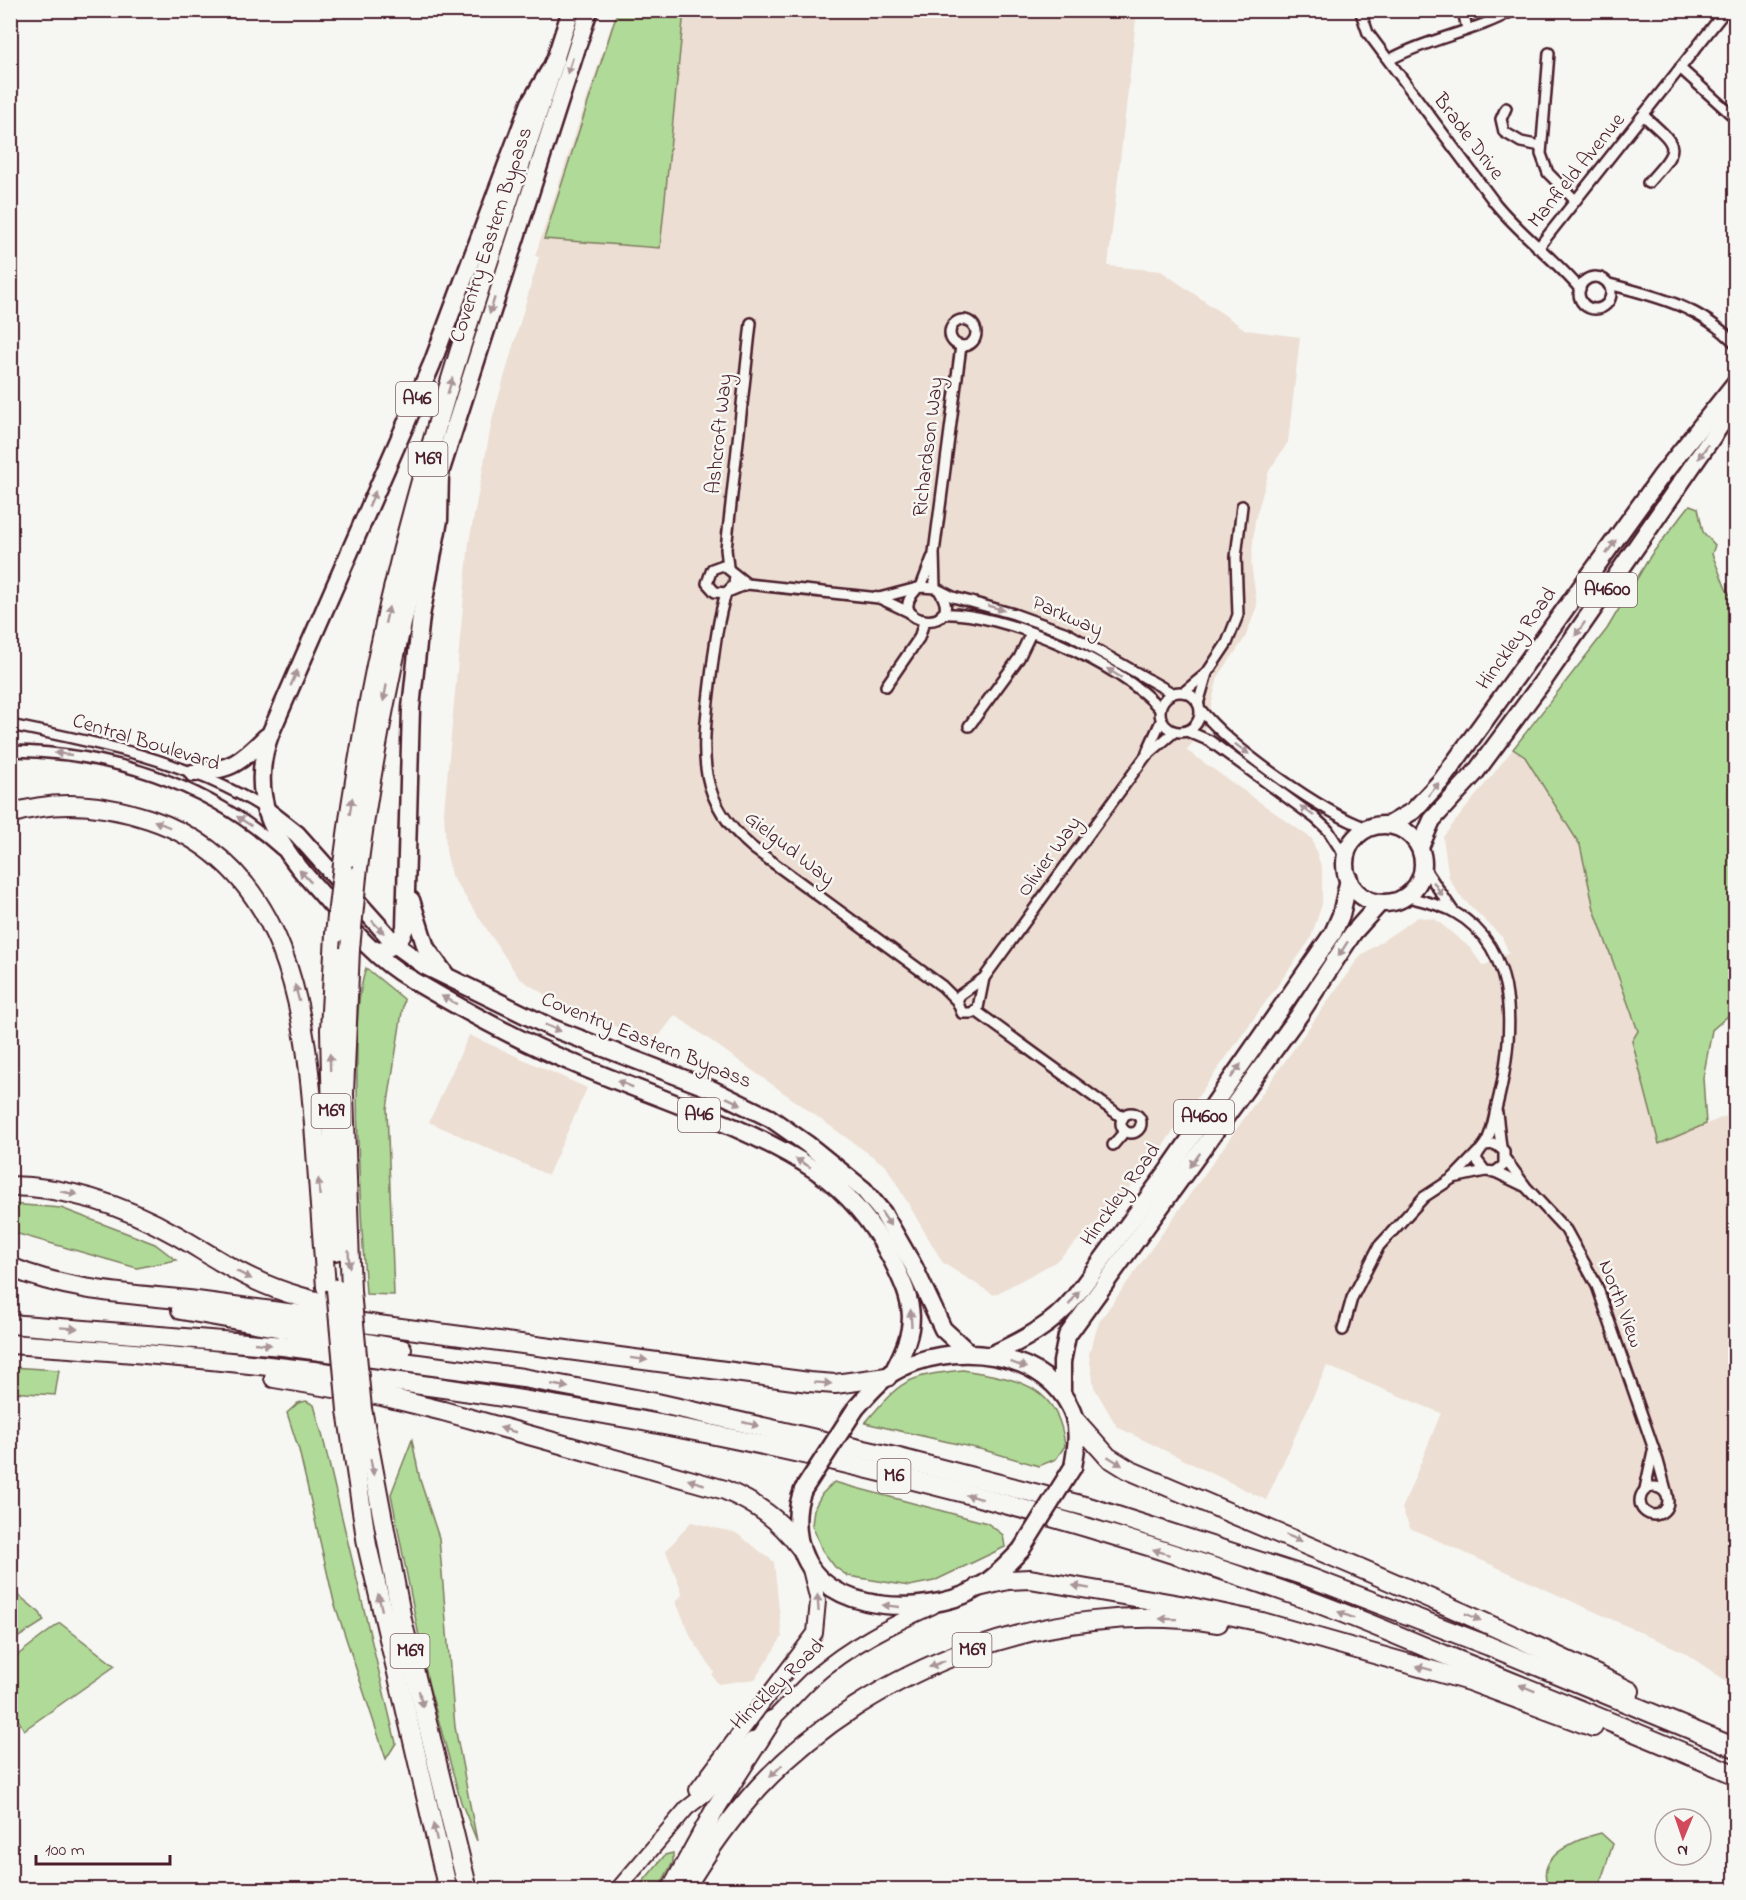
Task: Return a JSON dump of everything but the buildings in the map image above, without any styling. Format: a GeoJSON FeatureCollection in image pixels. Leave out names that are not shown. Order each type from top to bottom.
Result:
{"type":"FeatureCollection","features":[{"type":"Feature","properties":{"kind":"highway","name":"A46"},"geometry":{"type":"LineString","coordinates":[[571,10],[554,63],[530,103],[432,364],[271,732],[262,758],[261,778],[265,809],[289,858],[373,950],[407,977],[531,1043],[775,1148],[815,1171],[849,1199],[878,1234],[905,1290],[912,1318],[910,1335],[890,1375]]}},
{"type":"Feature","properties":{"kind":"highway","name":"Coventry Eastern Bypass"},"geometry":{"type":"LineString","coordinates":[[440,473],[589,10]]}},
{"type":"Feature","properties":{"kind":"highway","name":"M69"},"geometry":{"type":"LineString","coordinates":[[448,1890],[367,1545],[355,1410],[338,1289],[350,949],[350,806],[372,689],[402,553],[452,382],[554,63]]}},
{"type":"Feature","properties":{"kind":"highway","name":"Hinckley Road"},"geometry":{"type":"LineString","coordinates":[[1389,825],[1417,808],[1441,781],[1662,475],[1736,382]]}},
{"type":"Feature","properties":{"kind":"highway","name":"A4600"},"geometry":{"type":"LineString","coordinates":[[1420,847],[1432,820],[1475,773],[1546,677],[1736,403]]}},
{"type":"Feature","properties":{"kind":"highway","name":"A46"},"geometry":{"type":"LineString","coordinates":[[396,945],[405,927],[407,888],[405,848],[411,708],[421,616],[439,520],[440,473]]}},
{"type":"Feature","properties":{"kind":"highway","name":"M69"},"geometry":{"type":"LineString","coordinates":[[440,473],[411,580],[387,686],[365,810],[335,934],[330,1061],[339,1331],[402,1620],[468,1890]]}},
{"type":"Feature","properties":{"kind":"highway","name":"A46"},"geometry":{"type":"LineString","coordinates":[[193,773],[220,771],[238,764],[271,732]]}},
{"type":"Feature","properties":{"kind":"highway"},"geometry":{"type":"LineString","coordinates":[[10,814],[68,805],[119,810],[180,832],[217,858],[242,883],[258,904],[286,958],[304,1024],[338,1289]]}},
{"type":"Feature","properties":{"kind":"highway","name":"Coventry Eastern Bypass"},"geometry":{"type":"LineString","coordinates":[[265,809],[297,834],[396,945],[425,966],[580,1040],[711,1089],[770,1118],[807,1144],[864,1190],[883,1213],[914,1267],[943,1329],[969,1353]]}},
{"type":"Feature","properties":{"kind":"highway"},"geometry":{"type":"LineString","coordinates":[[1389,825],[1411,834],[1420,847],[1423,866],[1416,885],[1406,896],[1394,902],[1380,903],[1361,897],[1348,879],[1344,855],[1350,842],[1366,828],[1389,825]]}},
{"type":"Feature","properties":{"kind":"highway","name":"Hinckley Road"},"geometry":{"type":"LineString","coordinates":[[991,1355],[1044,1328],[1074,1298],[1167,1172],[1328,941],[1341,915],[1348,879]]}},
{"type":"Feature","properties":{"kind":"highway","name":"A46"},"geometry":{"type":"LineString","coordinates":[[407,888],[426,948],[438,968],[459,984]]}},
{"type":"Feature","properties":{"kind":"highway","name":"Hinckley Road"},"geometry":{"type":"LineString","coordinates":[[1062,1394],[1062,1362],[1067,1336],[1300,1014],[1353,933],[1380,903]]}},
{"type":"Feature","properties":{"kind":"highway"},"geometry":{"type":"LineString","coordinates":[[373,950],[384,950],[396,945]]}},
{"type":"Feature","properties":{"kind":"highway"},"geometry":{"type":"LineString","coordinates":[[10,1186],[77,1194],[124,1209],[176,1234],[251,1278],[303,1299],[561,1349]]}},
{"type":"Feature","properties":{"kind":"highway"},"geometry":{"type":"LineString","coordinates":[[10,1267],[33,1276],[158,1306],[405,1350],[523,1378]]}},
{"type":"Feature","properties":{"kind":"highway"},"geometry":{"type":"LineString","coordinates":[[106,1292],[197,1300],[835,1384],[890,1375],[944,1355],[969,1353],[991,1355],[1036,1371],[1062,1394],[1075,1420],[1108,1457],[1129,1470],[1321,1549],[1529,1641],[1736,1743]]}},
{"type":"Feature","properties":{"kind":"highway","name":"M6"},"geometry":{"type":"LineString","coordinates":[[10,1324],[283,1346],[523,1378],[657,1403],[895,1457],[1092,1508],[1311,1578],[1500,1650],[1736,1749]]}},
{"type":"Feature","properties":{"kind":"highway"},"geometry":{"type":"LineString","coordinates":[[10,1344],[319,1384],[443,1411],[725,1491],[751,1502],[770,1514],[800,1547],[810,1566],[834,1588],[864,1601],[906,1607],[948,1600],[978,1587],[1008,1580],[1030,1579],[1186,1606],[1262,1622],[1469,1681],[1736,1781]]}},
{"type":"Feature","properties":{"kind":"highway","name":"M6"},"geometry":{"type":"LineString","coordinates":[[10,1344],[258,1364],[449,1388],[655,1423],[901,1478],[1086,1528],[1304,1598],[1736,1775]]}},
{"type":"Feature","properties":{"kind":"highway"},"geometry":{"type":"LineString","coordinates":[[800,1547],[797,1517],[803,1490],[856,1408],[890,1375]]}},
{"type":"Feature","properties":{"kind":"highway"},"geometry":{"type":"LineString","coordinates":[[978,1587],[1005,1567],[1021,1550],[1072,1467],[1077,1447],[1075,1420]]}},
{"type":"Feature","properties":{"kind":"highway","name":"M69"},"geometry":{"type":"LineString","coordinates":[[684,1890],[735,1815],[768,1779],[813,1738],[866,1701],[920,1670],[963,1653],[998,1641],[1053,1628],[1140,1619],[1213,1622],[1350,1647]]}},
{"type":"Feature","properties":{"kind":"highway"},"geometry":{"type":"LineString","coordinates":[[670,1890],[717,1806],[772,1720]]}},
{"type":"Feature","properties":{"kind":"main road","name":"Hinckley Road"},"geometry":{"type":"LineString","coordinates":[[687,1808],[697,1789],[747,1726],[815,1633],[818,1600],[810,1566]]}},
{"type":"Feature","properties":{"kind":"main road","name":"Hinckley Road"},"geometry":{"type":"LineString","coordinates":[[617,1890],[687,1808],[705,1794],[757,1733],[814,1677],[841,1655],[894,1624],[948,1600]]}},
{"type":"Feature","properties":{"kind":"street","name":"Brade Drive"},"geometry":{"type":"LineString","coordinates":[[1360,10],[1368,33],[1495,203],[1538,248],[1582,285]]}},
{"type":"Feature","properties":{"kind":"street"},"geometry":{"type":"LineString","coordinates":[[1463,10],[1467,29]]}},
{"type":"Feature","properties":{"kind":"street"},"geometry":{"type":"LineString","coordinates":[[1389,60],[1405,52],[1494,21],[1514,10]]}},
{"type":"Feature","properties":{"kind":"street","name":"Manfield Avenue"},"geometry":{"type":"LineString","coordinates":[[1538,248],[1644,116],[1721,12]]}},
{"type":"Feature","properties":{"kind":"street"},"geometry":{"type":"LineString","coordinates":[[1549,53],[1541,146],[1548,173],[1575,200]]}},
{"type":"Feature","properties":{"kind":"street"},"geometry":{"type":"LineString","coordinates":[[1680,68],[1732,115]]}},
{"type":"Feature","properties":{"kind":"street"},"geometry":{"type":"LineString","coordinates":[[1506,108],[1501,119],[1504,132],[1521,142],[1541,146]]}},
{"type":"Feature","properties":{"kind":"street","name":"Manfield Avenue"},"geometry":{"type":"LineString","coordinates":[[1644,116],[1671,140],[1673,146],[1670,158],[1648,183]]}},
{"type":"Feature","properties":{"kind":"street"},"geometry":{"type":"LineString","coordinates":[[1610,289],[1605,306],[1591,308],[1581,300],[1582,285],[1596,277],[1610,289],[1636,291],[1689,309],[1731,336],[1736,344]]}},
{"type":"Feature","properties":{"kind":"street","name":"Ashcroft Way"},"geometry":{"type":"LineString","coordinates":[[728,567],[726,549],[751,323]]}},
{"type":"Feature","properties":{"kind":"street","name":"Richardson Way"},"geometry":{"type":"LineString","coordinates":[[938,590],[934,553],[961,345]]}},
{"type":"Feature","properties":{"kind":"street"},"geometry":{"type":"LineString","coordinates":[[1187,731],[1196,724],[1208,673],[1231,636],[1238,615],[1236,557],[1242,506]]}},
{"type":"Feature","properties":{"kind":"street","name":"Ashcroft Way"},"geometry":{"type":"LineString","coordinates":[[715,592],[709,587],[707,578],[712,568],[718,565],[726,549]]}},
{"type":"Feature","properties":{"kind":"street","name":"Richardson Way"},"geometry":{"type":"LineString","coordinates":[[919,588],[934,553]]}},
{"type":"Feature","properties":{"kind":"street"},"geometry":{"type":"LineString","coordinates":[[718,565],[728,567],[747,584]]}},
{"type":"Feature","properties":{"kind":"street"},"geometry":{"type":"LineString","coordinates":[[728,592],[734,585],[735,575]]}},
{"type":"Feature","properties":{"kind":"street"},"geometry":{"type":"LineString","coordinates":[[715,592],[728,592],[747,584],[879,598],[911,613],[924,622],[934,621],[942,614],[945,603],[938,590],[919,588],[879,598]]}},
{"type":"Feature","properties":{"kind":"street"},"geometry":{"type":"LineString","coordinates":[[911,613],[909,600],[919,588]]}},
{"type":"Feature","properties":{"kind":"street","name":"Parkway"},"geometry":{"type":"LineString","coordinates":[[938,590],[1067,633],[1172,693]]}},
{"type":"Feature","properties":{"kind":"street","name":"Gielgud Way"},"geometry":{"type":"LineString","coordinates":[[715,592],[719,618]]}},
{"type":"Feature","properties":{"kind":"street","name":"Gielgud Way"},"geometry":{"type":"LineString","coordinates":[[728,592],[719,618],[703,743],[708,785],[721,812],[739,836],[753,848],[942,986],[962,995]]}},
{"type":"Feature","properties":{"kind":"street","name":"Parkway"},"geometry":{"type":"LineString","coordinates":[[942,614],[970,615],[1031,633],[1103,666],[1151,698],[1160,709]]}},
{"type":"Feature","properties":{"kind":"street"},"geometry":{"type":"LineString","coordinates":[[886,686],[920,638],[924,622]]}},
{"type":"Feature","properties":{"kind":"street"},"geometry":{"type":"LineString","coordinates":[[969,726],[1019,658],[1031,633]]}},
{"type":"Feature","properties":{"kind":"street"},"geometry":{"type":"LineString","coordinates":[[1184,692],[1208,673]]}},
{"type":"Feature","properties":{"kind":"street"},"geometry":{"type":"LineString","coordinates":[[1344,855],[1328,830],[1315,818],[1210,741],[1187,731],[1174,732],[1161,721],[1160,709],[1172,693],[1184,692],[1195,698],[1218,730],[1284,780],[1336,815],[1366,828]]}},
{"type":"Feature","properties":{"kind":"street","name":"Olivier Way"},"geometry":{"type":"LineString","coordinates":[[962,995],[984,978],[1145,757],[1161,721]]}},
{"type":"Feature","properties":{"kind":"street","name":"Central Boulevard"},"geometry":{"type":"LineString","coordinates":[[10,725],[71,737],[193,773],[239,793],[265,809]]}},
{"type":"Feature","properties":{"kind":"street","name":"Olivier Way"},"geometry":{"type":"LineString","coordinates":[[1145,757],[1174,732]]}},
{"type":"Feature","properties":{"kind":"street","name":"Central Boulevard"},"geometry":{"type":"LineString","coordinates":[[10,751],[71,755],[148,773],[219,805],[253,826],[289,858]]}},
{"type":"Feature","properties":{"kind":"street"},"geometry":{"type":"LineString","coordinates":[[1423,866],[1453,912]]}},
{"type":"Feature","properties":{"kind":"street"},"geometry":{"type":"LineString","coordinates":[[1343,1330],[1352,1298],[1379,1246],[1424,1197],[1454,1178],[1485,1145],[1497,1108],[1509,1034],[1509,996],[1503,975],[1490,948],[1470,924],[1453,912],[1406,896]]}},
{"type":"Feature","properties":{"kind":"street","name":"Olivier Way"},"geometry":{"type":"LineString","coordinates":[[978,999],[984,978]]}},
{"type":"Feature","properties":{"kind":"street"},"geometry":{"type":"LineString","coordinates":[[974,994],[978,999],[976,1011],[968,1014],[958,1009],[962,995],[974,994]]}},
{"type":"Feature","properties":{"kind":"street"},"geometry":{"type":"LineString","coordinates":[[976,1011],[1123,1118]]}},
{"type":"Feature","properties":{"kind":"street"},"geometry":{"type":"LineString","coordinates":[[1497,1108],[1501,1147],[1506,1160],[1526,1187]]}},
{"type":"Feature","properties":{"kind":"street"},"geometry":{"type":"LineString","coordinates":[[1113,1145],[1125,1131],[1137,1130],[1140,1119],[1131,1113],[1123,1118]]}},
{"type":"Feature","properties":{"kind":"street"},"geometry":{"type":"LineString","coordinates":[[1123,1118],[1122,1126],[1125,1131]]}},
{"type":"Feature","properties":{"kind":"street"},"geometry":{"type":"LineString","coordinates":[[1485,1145],[1495,1144],[1501,1147]]}},
{"type":"Feature","properties":{"kind":"street"},"geometry":{"type":"LineString","coordinates":[[1478,1152],[1478,1164],[1485,1171]]}},
{"type":"Feature","properties":{"kind":"street"},"geometry":{"type":"LineString","coordinates":[[1495,1172],[1501,1169],[1506,1160]]}},
{"type":"Feature","properties":{"kind":"street"},"geometry":{"type":"LineString","coordinates":[[1454,1178],[1485,1171],[1495,1172],[1526,1187]]}},
{"type":"Feature","properties":{"kind":"street","name":"North View"},"geometry":{"type":"LineString","coordinates":[[1526,1187],[1566,1230],[1597,1286],[1667,1494]]}},
{"type":"Feature","properties":{"kind":"street","name":"North View"},"geometry":{"type":"LineString","coordinates":[[1646,1490],[1653,1450]]}},
{"type":"Feature","properties":{"kind":"street"},"geometry":{"type":"LineString","coordinates":[[1655,1487],[1667,1494],[1667,1508],[1654,1516],[1641,1508],[1640,1497],[1646,1490],[1655,1487]]}},
{"type":"Feature","properties":{"kind":"shaded area"},"geometry":{"type":"Polygon","coordinates":[[[616,11],[1137,11],[1108,266],[1161,271],[1246,330],[1300,337],[1288,442],[1269,471],[1255,520],[1251,563],[1257,606],[1245,638],[1218,677],[1205,730],[1186,750],[1312,839],[1322,869],[1322,904],[1310,940],[1157,1154],[1111,1209],[1055,1262],[994,1295],[943,1263],[886,1166],[675,1015],[654,1043],[553,1000],[519,978],[451,875],[446,850],[444,811],[469,542],[493,416],[539,257],[535,256],[616,11]]]}},
{"type":"Feature","properties":{"kind":"shaded area"},"geometry":{"type":"Polygon","coordinates":[[[1513,749],[1525,757],[1580,845],[1594,909],[1638,1032],[1660,1143],[1731,1114],[1735,1126],[1735,1687],[1682,1651],[1410,1528],[1402,1509],[1441,1413],[1327,1366],[1266,1500],[1117,1427],[1094,1387],[1089,1354],[1099,1322],[1360,956],[1418,917],[1435,919],[1469,947],[1483,966],[1509,953],[1502,937],[1460,896],[1449,878],[1443,837],[1513,749]]]}},
{"type":"Feature","properties":{"kind":"shaded area"},"geometry":{"type":"Polygon","coordinates":[[[469,1035],[587,1088],[548,1175],[429,1122],[469,1035]]]}},
{"type":"Feature","properties":{"kind":"shaded area"},"geometry":{"type":"Polygon","coordinates":[[[691,1522],[736,1533],[774,1562],[782,1637],[755,1679],[718,1684],[712,1675],[714,1672],[692,1639],[676,1602],[682,1595],[681,1589],[666,1551],[691,1522]]]}},
{"type":"Feature","properties":{"kind":"green space"},"geometry":{"type":"Polygon","coordinates":[[[618,10],[684,11],[660,248],[544,239],[618,10]]]}},
{"type":"Feature","properties":{"kind":"green space"},"geometry":{"type":"Polygon","coordinates":[[[1690,505],[1698,508],[1703,532],[1715,545],[1712,554],[1726,589],[1735,602],[1736,1009],[1712,1030],[1703,1078],[1706,1124],[1659,1144],[1632,1041],[1638,1031],[1594,909],[1580,845],[1525,757],[1513,749],[1607,629],[1651,555],[1690,505]]]}},
{"type":"Feature","properties":{"kind":"green space"},"geometry":{"type":"Polygon","coordinates":[[[366,968],[404,999],[387,1109],[394,1295],[366,1294],[357,1104],[357,1022],[362,981],[366,968]]]}},
{"type":"Feature","properties":{"kind":"green space"},"geometry":{"type":"Polygon","coordinates":[[[11,1204],[61,1208],[155,1244],[176,1260],[137,1268],[11,1232],[11,1204]]]}},
{"type":"Feature","properties":{"kind":"green space"},"geometry":{"type":"Polygon","coordinates":[[[10,1367],[59,1370],[55,1395],[11,1392],[10,1367]]]}},
{"type":"Feature","properties":{"kind":"green space"},"geometry":{"type":"Polygon","coordinates":[[[963,1370],[1016,1381],[1043,1396],[1053,1408],[1061,1425],[1065,1446],[1056,1459],[1039,1466],[984,1450],[865,1423],[887,1397],[906,1383],[929,1375],[963,1370]]]}},
{"type":"Feature","properties":{"kind":"green space"},"geometry":{"type":"Polygon","coordinates":[[[306,1401],[314,1405],[322,1434],[396,1743],[386,1759],[334,1602],[299,1450],[287,1413],[298,1403],[306,1401]]]}},
{"type":"Feature","properties":{"kind":"green space"},"geometry":{"type":"Polygon","coordinates":[[[412,1440],[420,1480],[439,1538],[455,1727],[477,1841],[461,1802],[428,1682],[391,1494],[412,1440]]]}},
{"type":"Feature","properties":{"kind":"green space"},"geometry":{"type":"Polygon","coordinates":[[[834,1482],[987,1523],[1003,1535],[1005,1547],[934,1581],[909,1586],[848,1576],[835,1567],[822,1550],[812,1525],[814,1509],[822,1494],[834,1482]]]}},
{"type":"Feature","properties":{"kind":"green space"},"geometry":{"type":"Polygon","coordinates":[[[11,1589],[40,1613],[44,1621],[11,1642],[11,1589]]]}},
{"type":"Feature","properties":{"kind":"green space"},"geometry":{"type":"Polygon","coordinates":[[[60,1623],[115,1666],[24,1730],[11,1707],[11,1660],[60,1623]]]}},
{"type":"Feature","properties":{"kind":"green space"},"geometry":{"type":"Polygon","coordinates":[[[1601,1833],[1613,1844],[1598,1889],[1550,1889],[1546,1878],[1546,1868],[1551,1859],[1569,1845],[1601,1833]]]}},
{"type":"Feature","properties":{"kind":"green space"},"geometry":{"type":"Polygon","coordinates":[[[673,1853],[673,1862],[658,1889],[637,1889],[665,1855],[673,1853]]]}}]}
